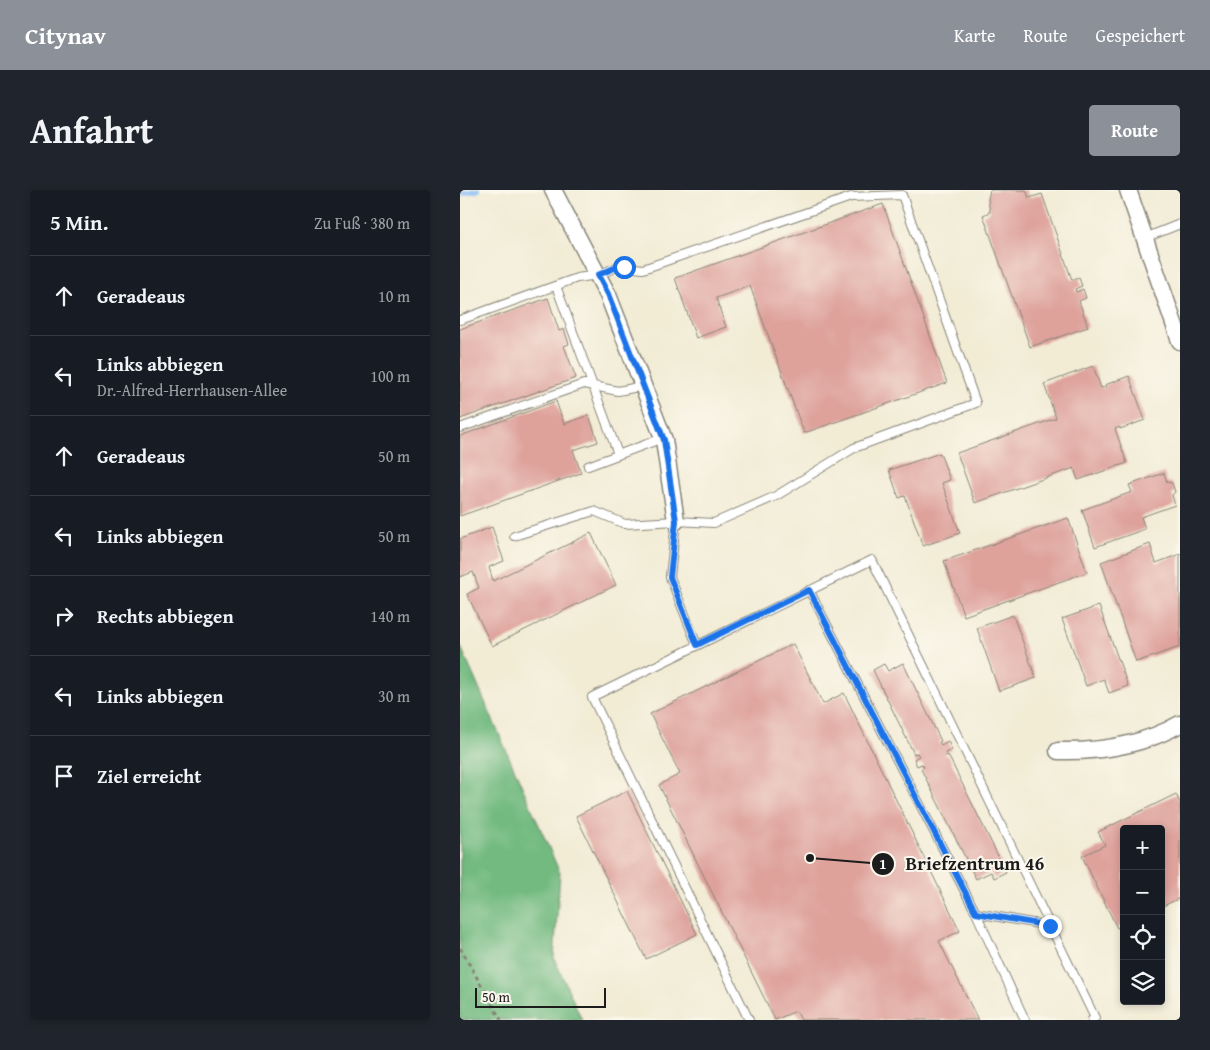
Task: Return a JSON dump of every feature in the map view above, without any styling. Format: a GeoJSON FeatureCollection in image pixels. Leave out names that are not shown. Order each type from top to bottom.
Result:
{"type":"FeatureCollection","features":[{"type":"Feature","properties":{"kind":"street"},"geometry":{"type":"LineString","coordinates":[[553,190],[608,294],[663,438],[676,521]]}},
{"type":"Feature","properties":{"kind":"street"},"geometry":{"type":"LineString","coordinates":[[1128,190],[1180,341]]}},
{"type":"Feature","properties":{"kind":"street"},"geometry":{"type":"LineString","coordinates":[[1058,750],[1090,752],[1124,745],[1180,724]]}},
{"type":"Feature","properties":{"kind":"lane"},"geometry":{"type":"LineString","coordinates":[[460,320],[577,278],[598,275],[619,266],[643,269],[851,197],[902,195],[976,403],[854,448],[776,496],[714,523],[676,521],[625,524],[594,511],[514,536]]}},
{"type":"Feature","properties":{"kind":"lane"},"geometry":{"type":"LineString","coordinates":[[1145,238],[1180,224]]}},
{"type":"Feature","properties":{"kind":"lane"},"geometry":{"type":"LineString","coordinates":[[556,286],[618,454]]}},
{"type":"Feature","properties":{"kind":"lane"},"geometry":{"type":"LineString","coordinates":[[460,428],[584,384],[618,391],[643,386]]}},
{"type":"Feature","properties":{"kind":"lane"},"geometry":{"type":"LineString","coordinates":[[588,466],[663,438]]}},
{"type":"Feature","properties":{"kind":"lane"},"geometry":{"type":"LineString","coordinates":[[676,521],[670,577],[697,645]]}},
{"type":"Feature","properties":{"kind":"lane"},"geometry":{"type":"LineString","coordinates":[[749,1020],[592,697],[872,560],[1095,1018],[1092,1020]]}},
{"type":"Feature","properties":{"kind":"lane"},"geometry":{"type":"LineString","coordinates":[[809,590],[976,913],[1025,1020]]}},
{"type":"Feature","properties":{"kind":"lane"},"geometry":{"type":"LineString","coordinates":[[976,913],[1050,926]]}},
{"type":"Feature","properties":{"kind":"path"},"geometry":{"type":"LineString","coordinates":[[460,948],[501,1020]]}},
{"type":"Feature","properties":{"kind":"green space"},"geometry":{"type":"Polygon","coordinates":[[[460,645],[560,873],[554,958],[582,1020],[460,1020],[460,645]]]}},
{"type":"Feature","properties":{"kind":"building"},"geometry":{"type":"Polygon","coordinates":[[[990,190],[1026,190],[1029,198],[1042,194],[1072,280],[1079,278],[1082,286],[1075,289],[1076,292],[1083,289],[1086,298],[1079,301],[1088,327],[1030,347],[983,215],[990,212],[988,199],[990,190]]]}},
{"type":"Feature","properties":{"kind":"building"},"geometry":{"type":"Polygon","coordinates":[[[883,204],[947,383],[804,433],[750,286],[716,298],[726,327],[696,338],[675,278],[883,204]]]}},
{"type":"Feature","properties":{"kind":"building"},"geometry":{"type":"Polygon","coordinates":[[[548,298],[559,331],[564,329],[569,344],[564,346],[576,378],[460,419],[460,329],[548,298]]]}},
{"type":"Feature","properties":{"kind":"building"},"geometry":{"type":"Polygon","coordinates":[[[1093,366],[1101,388],[1129,376],[1145,420],[1115,429],[1127,463],[1078,480],[1074,468],[975,503],[957,453],[1056,418],[1044,384],[1093,366]]]}},
{"type":"Feature","properties":{"kind":"building"},"geometry":{"type":"Polygon","coordinates":[[[556,401],[564,424],[589,415],[598,442],[573,450],[581,473],[460,516],[460,436],[556,401]]]}},
{"type":"Feature","properties":{"kind":"building"},"geometry":{"type":"Polygon","coordinates":[[[940,453],[950,480],[942,483],[960,533],[923,546],[905,496],[899,498],[889,470],[940,453]]]}},
{"type":"Feature","properties":{"kind":"building"},"geometry":{"type":"Polygon","coordinates":[[[1164,473],[1167,482],[1172,483],[1175,492],[1172,495],[1175,505],[1141,517],[1145,529],[1095,547],[1082,510],[1132,492],[1129,485],[1164,473]]]}},
{"type":"Feature","properties":{"kind":"building"},"geometry":{"type":"Polygon","coordinates":[[[1068,518],[1087,572],[964,616],[944,561],[1068,518]]]}},
{"type":"Feature","properties":{"kind":"building"},"geometry":{"type":"Polygon","coordinates":[[[492,527],[504,561],[489,567],[493,581],[591,533],[616,585],[492,646],[467,594],[479,588],[473,572],[460,577],[460,539],[492,527]]]}},
{"type":"Feature","properties":{"kind":"building"},"geometry":{"type":"Polygon","coordinates":[[[1150,544],[1156,563],[1180,554],[1180,647],[1136,662],[1101,562],[1150,544]]]}},
{"type":"Feature","properties":{"kind":"building"},"geometry":{"type":"Polygon","coordinates":[[[1099,606],[1128,686],[1109,693],[1104,679],[1086,686],[1062,619],[1099,606]]]}},
{"type":"Feature","properties":{"kind":"building"},"geometry":{"type":"Polygon","coordinates":[[[1013,615],[1036,678],[999,691],[977,628],[1013,615]]]}},
{"type":"Feature","properties":{"kind":"building"},"geometry":{"type":"Polygon","coordinates":[[[793,644],[823,704],[844,693],[960,931],[939,941],[978,1020],[801,1020],[796,1011],[775,1020],[659,785],[680,774],[650,714],[793,644]]]}},
{"type":"Feature","properties":{"kind":"building"},"geometry":{"type":"Polygon","coordinates":[[[903,663],[941,741],[939,742],[941,745],[948,741],[952,750],[945,753],[946,756],[948,755],[1006,872],[994,878],[991,872],[976,879],[921,769],[924,767],[922,764],[917,766],[914,759],[919,756],[917,753],[914,754],[873,670],[884,664],[888,671],[903,663]]]}},
{"type":"Feature","properties":{"kind":"building"},"geometry":{"type":"Polygon","coordinates":[[[627,791],[697,934],[646,959],[576,816],[627,791]]]}},
{"type":"Feature","properties":{"kind":"building"},"geometry":{"type":"Polygon","coordinates":[[[1176,794],[1180,803],[1180,898],[1165,905],[1165,825],[1120,825],[1120,927],[1117,928],[1082,856],[1105,845],[1098,832],[1176,794]]]}},
{"type":"Feature","properties":{"kind":"waterway"},"geometry":{"type":"LineString","coordinates":[[460,194],[478,190]]}},
{"type":"Feature","properties":{"kind":"place","name":"Briefzentrum 46"},"geometry":{"type":"Point","coordinates":[810,858]}},
{"type":"Feature","properties":{"kind":"route"},"geometry":{"type":"LineString","coordinates":[[624,267],[619,266],[598,275],[608,294],[664,440],[676,521],[670,577],[697,645],[809,590],[976,913],[1050,926]]}}]}
